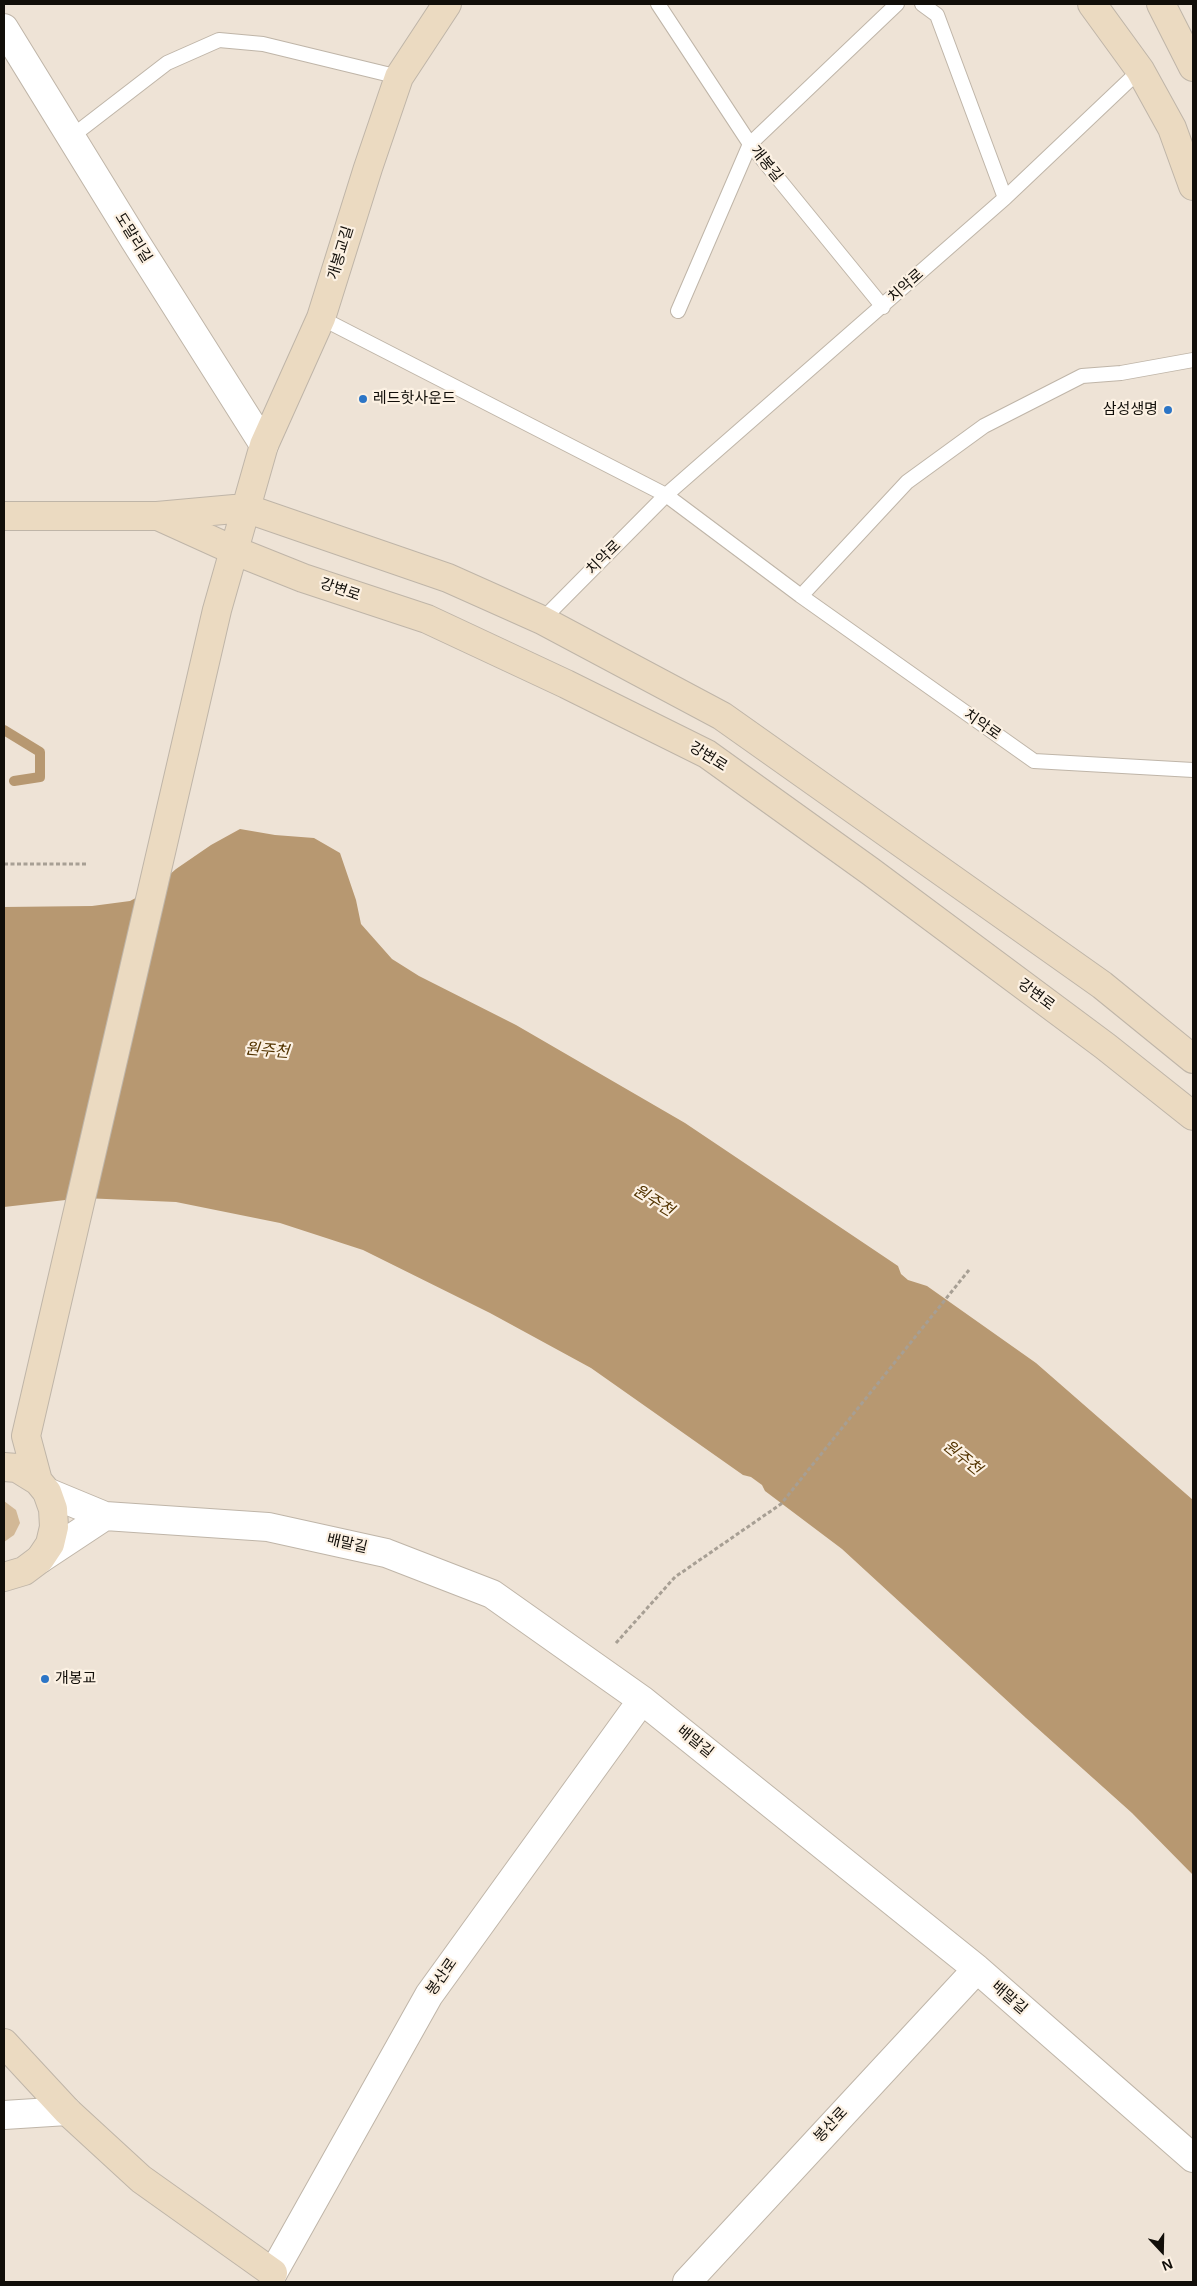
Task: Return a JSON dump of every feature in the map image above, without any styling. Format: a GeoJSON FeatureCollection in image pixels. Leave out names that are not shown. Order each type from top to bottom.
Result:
{"type":"FeatureCollection","features":[{"type":"Feature","properties":{"kind":"street","name":"개봉교길"},"geometry":{"type":"LineString","coordinates":[[26,1436],[217,610],[245,508],[264,445],[321,318],[399,77],[446,4]]}},
{"type":"Feature","properties":{"kind":"street"},"geometry":{"type":"LineString","coordinates":[[1092,4],[1140,70],[1172,128],[1193,186]]}},
{"type":"Feature","properties":{"kind":"street"},"geometry":{"type":"LineString","coordinates":[[1161,4],[1193,67]]}},
{"type":"Feature","properties":{"kind":"street","name":"도말리길"},"geometry":{"type":"LineString","coordinates":[[4,29],[264,445]]}},
{"type":"Feature","properties":{"kind":"street","name":"강변로"},"geometry":{"type":"LineString","coordinates":[[4,516],[156,516],[245,508],[448,578],[542,620],[722,716],[1102,985],[1193,1059]]}},
{"type":"Feature","properties":{"kind":"street","name":"강변로"},"geometry":{"type":"LineString","coordinates":[[156,516],[303,578],[427,619],[566,684],[707,754],[1105,1046],[1193,1116]]}},
{"type":"Feature","properties":{"kind":"street"},"geometry":{"type":"LineString","coordinates":[[4,1456],[26,1436],[42,1487],[53,1509],[54,1527],[50,1544],[40,1559]]}},
{"type":"Feature","properties":{"kind":"street"},"geometry":{"type":"LineString","coordinates":[[4,1467],[17,1468],[42,1487]]}},
{"type":"Feature","properties":{"kind":"street","name":"배말길"},"geometry":{"type":"LineString","coordinates":[[42,1487],[105,1516],[268,1527],[386,1553],[492,1594],[642,1700],[976,1969],[1193,2158]]}},
{"type":"Feature","properties":{"kind":"street"},"geometry":{"type":"LineString","coordinates":[[4,1578],[24,1571],[105,1516]]}},
{"type":"Feature","properties":{"kind":"street","name":"봉산로"},"geometry":{"type":"LineString","coordinates":[[272,2279],[429,1995],[642,1700]]}},
{"type":"Feature","properties":{"kind":"street","name":"봉산로"},"geometry":{"type":"LineString","coordinates":[[687,2282],[976,1969]]}},
{"type":"Feature","properties":{"kind":"street"},"geometry":{"type":"LineString","coordinates":[[4,2043],[67,2111],[141,2179],[272,2279]]}},
{"type":"Feature","properties":{"kind":"street"},"geometry":{"type":"LineString","coordinates":[[4,2115],[67,2111]]}},
{"type":"Feature","properties":{"kind":"lane"},"geometry":{"type":"LineString","coordinates":[[678,311],[750,144],[897,4]]}},
{"type":"Feature","properties":{"kind":"lane"},"geometry":{"type":"LineString","coordinates":[[922,4],[937,15],[1005,198]]}},
{"type":"Feature","properties":{"kind":"lane","name":"개봉길"},"geometry":{"type":"LineString","coordinates":[[664,6],[750,144],[883,307]]}},
{"type":"Feature","properties":{"kind":"lane"},"geometry":{"type":"LineString","coordinates":[[71,137],[167,63],[218,40],[263,44],[399,77]]}},
{"type":"Feature","properties":{"kind":"lane","name":"치악로"},"geometry":{"type":"LineString","coordinates":[[542,620],[666,495],[883,307],[1005,198],[1140,70]]}},
{"type":"Feature","properties":{"kind":"lane"},"geometry":{"type":"LineString","coordinates":[[321,318],[666,495]]}},
{"type":"Feature","properties":{"kind":"lane"},"geometry":{"type":"LineString","coordinates":[[801,596],[907,482],[984,426],[1082,376],[1121,373],[1193,360]]}},
{"type":"Feature","properties":{"kind":"lane","name":"치악로"},"geometry":{"type":"LineString","coordinates":[[666,495],[801,596],[1034,762],[1193,770]]}},
{"type":"Feature","properties":{"kind":"path"},"geometry":{"type":"LineString","coordinates":[[4,864],[86,864]]}},
{"type":"Feature","properties":{"kind":"path"},"geometry":{"type":"LineString","coordinates":[[596,1667],[675,1577],[781,1504],[969,1270]]}},
{"type":"Feature","properties":{"kind":"shaded area"},"geometry":{"type":"Polygon","coordinates":[[[4,1501],[16,1510],[20,1523],[14,1535],[4,1542],[4,1501]]]}},
{"type":"Feature","properties":{"kind":"water","name":"원주천"},"geometry":{"type":"Polygon","coordinates":[[[240,829],[275,835],[314,838],[340,853],[356,900],[361,924],[392,959],[419,976],[516,1025],[685,1123],[898,1266],[901,1274],[908,1280],[927,1286],[1036,1363],[1193,1500],[1193,1875],[1132,1813],[842,1549],[765,1491],[762,1485],[751,1477],[743,1475],[591,1368],[490,1313],[363,1250],[280,1223],[176,1202],[83,1198],[4,1207],[4,907],[92,906],[130,901],[153,889],[176,869],[211,845],[240,829]]]}},
{"type":"Feature","properties":{"kind":"waterway"},"geometry":{"type":"LineString","coordinates":[[4,730],[40,752],[40,777],[14,781]]}},
{"type":"Feature","properties":{"kind":"place","name":"레드핫사운드"},"geometry":{"type":"Point","coordinates":[363,399]}},
{"type":"Feature","properties":{"kind":"place","name":"삼성생명"},"geometry":{"type":"Point","coordinates":[1168,410]}},
{"type":"Feature","properties":{"kind":"place","name":"개봉교"},"geometry":{"type":"Point","coordinates":[45,1679]}}]}
